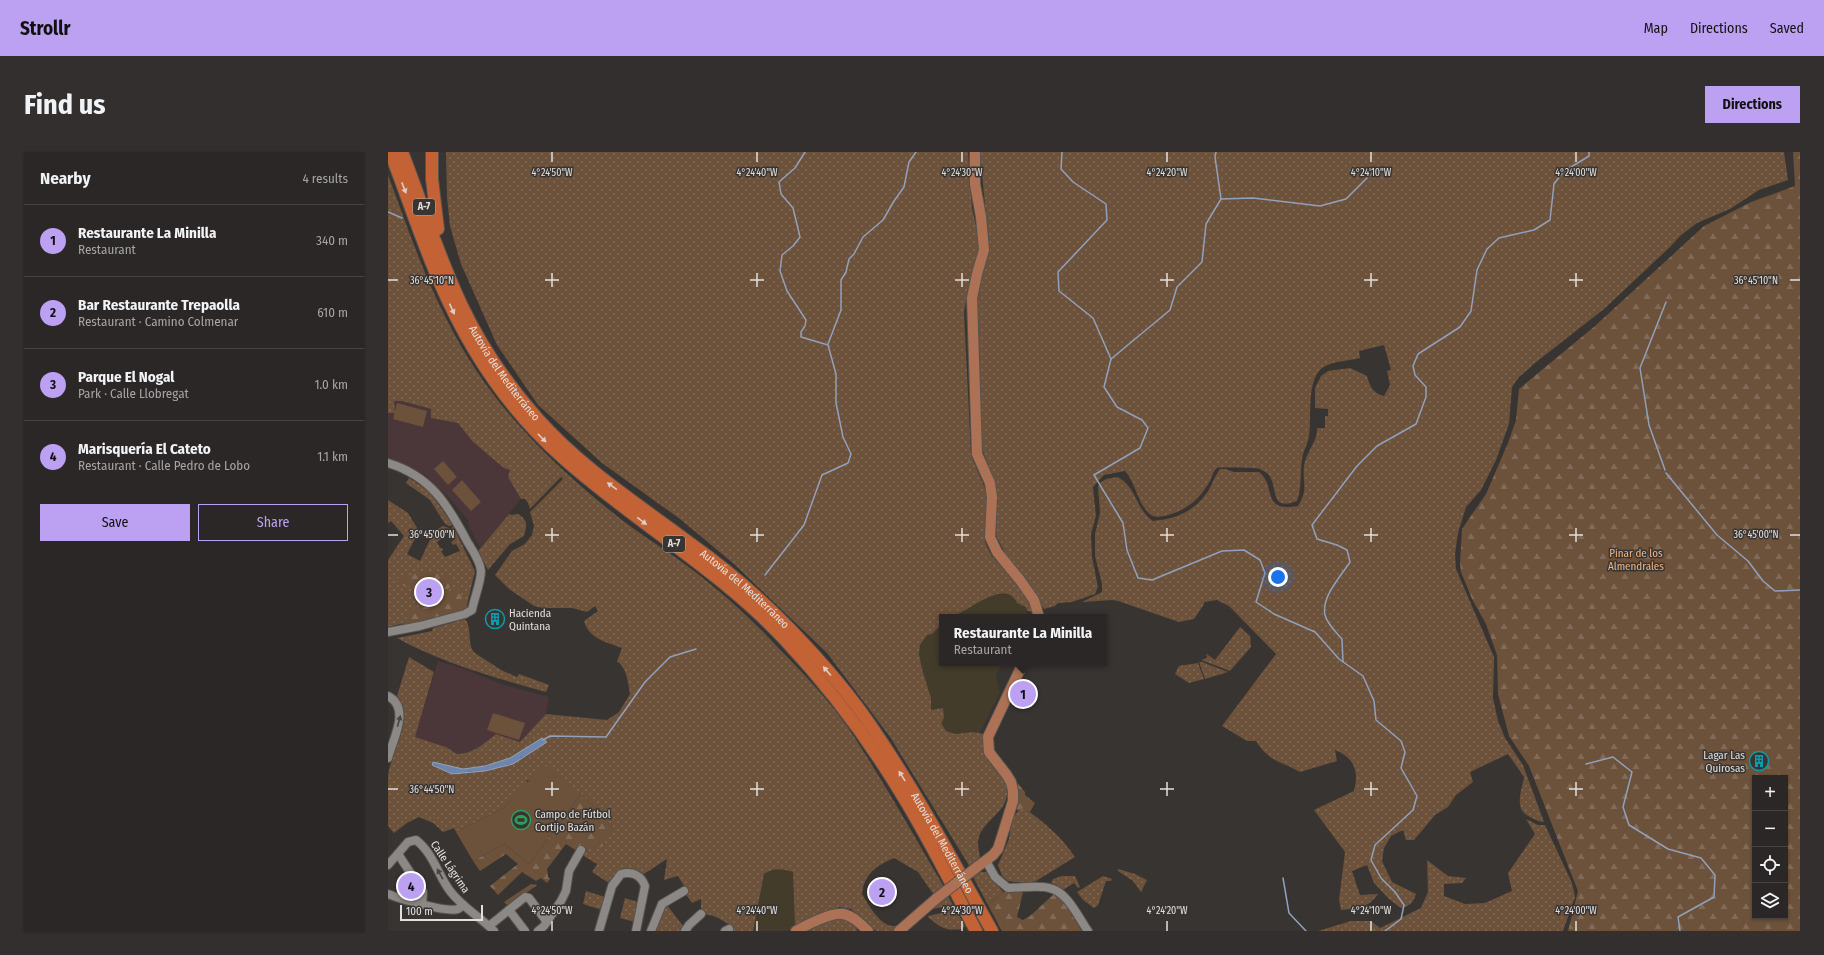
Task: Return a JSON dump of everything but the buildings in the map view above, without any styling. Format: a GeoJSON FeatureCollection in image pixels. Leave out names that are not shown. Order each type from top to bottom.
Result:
{"type":"FeatureCollection","features":[{"type":"Feature","properties":{"kind":"highway","name":"Autovía del Mediterráneo"},"geometry":{"type":"LineString","coordinates":[[390,152],[443,289],[458,322],[480,360],[505,395],[530,425],[560,456],[597,487],[688,554],[728,587],[784,639],[832,694],[868,742],[906,801],[976,931]]}},
{"type":"Feature","properties":{"kind":"highway","name":"Autovía del Mediterráneo"},"geometry":{"type":"LineString","coordinates":[[402,152],[444,264],[462,306],[490,355],[537,418],[603,479],[693,545],[760,600],[791,630],[839,685],[873,728],[932,824],[992,931]]}},
{"type":"Feature","properties":{"kind":"highway"},"geometry":{"type":"LineString","coordinates":[[432,152],[432,179],[435,213],[444,264]]}},
{"type":"Feature","properties":{"kind":"main road"},"geometry":{"type":"LineString","coordinates":[[975,152],[975,184],[981,217],[984,250],[976,274],[972,298],[977,454],[990,483],[992,497],[990,537],[997,552],[1034,600],[1038,614]]}},
{"type":"Feature","properties":{"kind":"main road"},"geometry":{"type":"LineString","coordinates":[[900,931],[937,898],[986,861],[998,849],[1013,801],[1013,791],[1011,782],[989,752],[988,737],[1022,666]]}},
{"type":"Feature","properties":{"kind":"main road"},"geometry":{"type":"LineString","coordinates":[[796,931],[825,918],[841,913],[850,916],[868,931]]}},
{"type":"Feature","properties":{"kind":"street"},"geometry":{"type":"LineString","coordinates":[[388,463],[410,473],[430,485],[446,504],[479,564],[481,572],[472,610],[465,614],[427,624],[388,632]]}},
{"type":"Feature","properties":{"kind":"street"},"geometry":{"type":"LineString","coordinates":[[388,696],[397,702],[400,715],[389,752]]}},
{"type":"Feature","properties":{"kind":"street","name":"Calle Lágrima"},"geometry":{"type":"LineString","coordinates":[[388,865],[408,842],[416,840],[424,846],[449,890],[463,905],[491,928]]}},
{"type":"Feature","properties":{"kind":"street"},"geometry":{"type":"LineString","coordinates":[[538,931],[547,922],[566,891],[569,871],[581,850]]}},
{"type":"Feature","properties":{"kind":"street"},"geometry":{"type":"LineString","coordinates":[[398,854],[423,892],[422,904]]}},
{"type":"Feature","properties":{"kind":"street"},"geometry":{"type":"LineString","coordinates":[[986,861],[995,877],[1008,888],[1049,888],[1058,892],[1064,897],[1088,931]]}},
{"type":"Feature","properties":{"kind":"street"},"geometry":{"type":"LineString","coordinates":[[599,931],[612,886],[621,874],[630,873],[639,876],[643,880],[644,886],[636,931]]}},
{"type":"Feature","properties":{"kind":"street"},"geometry":{"type":"LineString","coordinates":[[651,931],[662,904],[684,891]]}},
{"type":"Feature","properties":{"kind":"street"},"geometry":{"type":"LineString","coordinates":[[388,894],[406,901],[457,910],[463,905]]}},
{"type":"Feature","properties":{"kind":"street"},"geometry":{"type":"LineString","coordinates":[[491,928],[525,897],[529,898],[547,922]]}},
{"type":"Feature","properties":{"kind":"street"},"geometry":{"type":"LineString","coordinates":[[509,910],[525,931]]}},
{"type":"Feature","properties":{"kind":"street"},"geometry":{"type":"LineString","coordinates":[[685,931],[701,914]]}},
{"type":"Feature","properties":{"kind":"shaded area"},"geometry":{"type":"Polygon","coordinates":[[[394,401],[402,401],[431,409],[431,418],[458,423],[472,441],[510,470],[508,477],[521,499],[480,548],[467,523],[469,521],[448,497],[425,475],[402,463],[388,458],[388,408],[394,401]]]}},
{"type":"Feature","properties":{"kind":"shaded area"},"geometry":{"type":"Polygon","coordinates":[[[992,595],[1009,595],[1014,598],[1017,603],[1026,607],[1027,614],[958,614],[992,595]]]}},
{"type":"Feature","properties":{"kind":"shaded area"},"geometry":{"type":"Polygon","coordinates":[[[939,627],[939,666],[1001,666],[996,676],[1000,692],[980,733],[973,732],[955,734],[946,731],[931,710],[931,698],[919,654],[920,645],[927,635],[932,634],[939,627]]]}},
{"type":"Feature","properties":{"kind":"shaded area"},"geometry":{"type":"Polygon","coordinates":[[[438,661],[464,669],[504,685],[549,697],[546,714],[520,742],[496,734],[477,749],[463,754],[457,754],[446,747],[415,737],[438,661]]]}},
{"type":"Feature","properties":{"kind":"shaded area"},"geometry":{"type":"Polygon","coordinates":[[[778,868],[793,872],[795,927],[785,931],[753,931],[764,874],[778,868]]]}},
{"type":"Feature","properties":{"kind":"green space"},"geometry":{"type":"Polygon","coordinates":[[[446,152],[968,152],[972,208],[978,234],[979,254],[970,281],[964,312],[971,455],[987,493],[985,542],[991,555],[1022,589],[1030,601],[1033,612],[1027,611],[1026,607],[1017,603],[1012,596],[1005,594],[996,595],[987,598],[959,614],[939,614],[939,627],[932,634],[927,635],[920,645],[919,654],[931,698],[931,710],[943,708],[944,718],[941,723],[946,731],[955,734],[973,732],[984,734],[1002,771],[1006,786],[1006,799],[1003,806],[988,822],[980,835],[978,848],[980,857],[970,867],[890,737],[827,653],[734,564],[680,519],[602,463],[538,405],[497,345],[461,264],[450,226],[447,198],[446,152]]]}},
{"type":"Feature","properties":{"kind":"green space"},"geometry":{"type":"Polygon","coordinates":[[[980,152],[1784,152],[1788,180],[1759,190],[1730,209],[1697,223],[1680,236],[1604,309],[1519,377],[1512,387],[1509,424],[1496,460],[1481,490],[1466,507],[1458,533],[1455,554],[1456,569],[1494,657],[1493,698],[1498,721],[1505,738],[1523,765],[1544,822],[1526,815],[1522,811],[1520,806],[1520,795],[1524,777],[1508,754],[1470,772],[1473,782],[1456,795],[1448,807],[1435,815],[1414,840],[1406,840],[1403,830],[1391,836],[1384,848],[1382,861],[1392,882],[1416,894],[1411,904],[1401,908],[1389,899],[1374,883],[1367,865],[1352,871],[1360,895],[1378,894],[1370,903],[1362,907],[1341,910],[1339,900],[1345,852],[1314,810],[1354,791],[1356,778],[1354,766],[1351,761],[1342,753],[1335,750],[1337,761],[1300,772],[1271,757],[1256,741],[1247,741],[1222,726],[1276,654],[1229,606],[1217,600],[1204,602],[1194,619],[1179,622],[1118,601],[1082,602],[1102,592],[1102,584],[1095,556],[1095,534],[1100,513],[1098,487],[1100,483],[1106,479],[1117,477],[1124,481],[1129,486],[1147,516],[1153,521],[1183,514],[1195,506],[1208,491],[1220,469],[1234,472],[1259,472],[1264,477],[1274,502],[1278,505],[1286,507],[1298,506],[1304,490],[1305,461],[1316,437],[1317,428],[1325,428],[1325,416],[1328,416],[1328,409],[1315,408],[1315,388],[1321,376],[1328,371],[1350,368],[1367,376],[1372,389],[1384,396],[1390,385],[1387,371],[1391,370],[1384,345],[1359,351],[1360,358],[1330,364],[1322,368],[1317,374],[1312,390],[1309,436],[1303,453],[1299,496],[1297,501],[1282,503],[1278,500],[1271,479],[1268,474],[1260,469],[1217,468],[1202,493],[1192,503],[1175,513],[1156,517],[1146,510],[1125,471],[1104,475],[1093,487],[1096,516],[1091,534],[1092,557],[1098,587],[1095,594],[1072,602],[1058,603],[1055,606],[1044,609],[1028,582],[1008,559],[996,535],[997,489],[982,449],[976,317],[978,289],[989,248],[980,152]]]}},
{"type":"Feature","properties":{"kind":"green space","name":"Pinar de los Almendrales"},"geometry":{"type":"Polygon","coordinates":[[[1793,152],[1800,152],[1800,931],[1568,931],[1578,891],[1529,766],[1509,736],[1498,694],[1497,655],[1486,624],[1472,599],[1461,572],[1462,529],[1486,494],[1508,443],[1516,420],[1519,389],[1595,326],[1704,226],[1751,202],[1795,186],[1793,152]]]}},
{"type":"Feature","properties":{"kind":"green space"},"geometry":{"type":"Polygon","coordinates":[[[388,175],[415,248],[438,303],[482,379],[502,405],[523,430],[546,453],[595,498],[630,526],[700,576],[741,610],[811,682],[831,705],[862,748],[944,887],[934,895],[918,872],[894,858],[876,868],[865,881],[862,894],[881,921],[892,926],[898,925],[921,904],[922,907],[895,931],[876,931],[851,909],[839,907],[785,931],[795,926],[793,872],[782,869],[772,870],[764,874],[753,931],[731,931],[730,925],[724,921],[714,916],[704,915],[701,910],[701,899],[692,903],[685,893],[687,891],[678,876],[664,880],[667,859],[644,874],[628,868],[620,870],[612,877],[609,883],[592,872],[597,864],[582,855],[614,831],[601,812],[581,794],[526,780],[504,808],[456,832],[454,828],[443,832],[433,823],[419,817],[407,823],[394,833],[388,826],[388,776],[401,735],[404,714],[402,705],[397,696],[409,657],[434,672],[415,737],[446,747],[457,754],[463,754],[473,750],[496,734],[520,742],[546,714],[607,720],[619,712],[630,694],[625,672],[617,661],[622,648],[604,642],[594,636],[586,627],[584,621],[598,611],[595,606],[587,612],[572,608],[543,608],[534,606],[509,589],[495,575],[512,551],[525,544],[532,535],[534,526],[530,512],[562,480],[563,477],[560,478],[530,509],[525,499],[521,499],[508,477],[510,470],[504,468],[472,441],[458,423],[431,418],[431,409],[402,401],[394,401],[395,413],[388,413],[388,175]]]}},
{"type":"Feature","properties":{"kind":"green space"},"geometry":{"type":"Polygon","coordinates":[[[397,403],[427,411],[423,427],[393,419],[397,403]]]}},
{"type":"Feature","properties":{"kind":"green space"},"geometry":{"type":"Polygon","coordinates":[[[443,461],[457,477],[448,485],[434,469],[443,461]]]}},
{"type":"Feature","properties":{"kind":"green space"},"geometry":{"type":"Polygon","coordinates":[[[409,478],[429,491],[453,525],[449,526],[445,524],[430,500],[406,483],[409,478]]]}},
{"type":"Feature","properties":{"kind":"green space"},"geometry":{"type":"Polygon","coordinates":[[[462,480],[481,502],[471,511],[452,490],[462,480]]]}},
{"type":"Feature","properties":{"kind":"green space"},"geometry":{"type":"Polygon","coordinates":[[[388,500],[408,513],[419,531],[407,554],[420,561],[434,531],[443,526],[449,528],[447,534],[437,542],[440,548],[442,548],[443,550],[441,551],[445,557],[460,551],[456,544],[453,545],[451,542],[454,540],[449,532],[453,526],[475,571],[466,609],[388,627],[388,560],[404,536],[391,521],[388,523],[388,500]]]}},
{"type":"Feature","properties":{"kind":"green space"},"geometry":{"type":"Polygon","coordinates":[[[509,514],[518,514],[524,518],[526,526],[524,536],[510,544],[488,570],[478,551],[509,514]]]}},
{"type":"Feature","properties":{"kind":"green space"},"geometry":{"type":"Polygon","coordinates":[[[429,571],[452,578],[453,583],[448,589],[442,591],[431,584],[416,583],[412,588],[404,586],[394,579],[429,571]]]}},
{"type":"Feature","properties":{"kind":"green space"},"geometry":{"type":"Polygon","coordinates":[[[454,588],[459,590],[468,607],[466,609],[416,623],[404,624],[411,612],[429,605],[433,601],[438,605],[443,601],[439,595],[450,592],[454,588]]]}},
{"type":"Feature","properties":{"kind":"green space"},"geometry":{"type":"Polygon","coordinates":[[[465,619],[469,627],[472,649],[475,653],[501,670],[517,677],[519,674],[549,685],[546,692],[451,662],[414,647],[397,638],[432,631],[433,628],[465,619]]]}},
{"type":"Feature","properties":{"kind":"green space"},"geometry":{"type":"Polygon","coordinates":[[[1240,627],[1250,636],[1251,647],[1230,671],[1201,660],[1207,658],[1207,655],[1205,656],[1207,654],[1215,660],[1240,627]]]}},
{"type":"Feature","properties":{"kind":"green space"},"geometry":{"type":"Polygon","coordinates":[[[1199,662],[1202,662],[1228,672],[1205,679],[1199,662]]]}},
{"type":"Feature","properties":{"kind":"green space"},"geometry":{"type":"Polygon","coordinates":[[[1198,663],[1204,679],[1189,683],[1175,674],[1179,666],[1198,663]]]}},
{"type":"Feature","properties":{"kind":"green space"},"geometry":{"type":"Polygon","coordinates":[[[493,713],[525,723],[519,740],[487,730],[493,713]]]}},
{"type":"Feature","properties":{"kind":"green space","name":"Campo de Fútbol Cortijo Bazán"},"geometry":{"type":"Polygon","coordinates":[[[542,763],[581,794],[529,864],[504,844],[473,861],[456,832],[504,808],[525,780],[528,782],[542,763]]]}},
{"type":"Feature","properties":{"kind":"green space"},"geometry":{"type":"Polygon","coordinates":[[[1012,777],[1025,792],[1025,795],[1035,803],[1030,812],[1022,808],[1018,811],[1015,807],[1012,777]]]}},
{"type":"Feature","properties":{"kind":"green space"},"geometry":{"type":"Polygon","coordinates":[[[581,794],[601,812],[614,831],[600,848],[588,849],[584,852],[577,851],[566,844],[547,869],[548,877],[550,879],[547,883],[541,878],[536,881],[522,872],[498,895],[490,886],[518,864],[506,854],[480,871],[473,861],[504,844],[529,864],[581,794]]]}},
{"type":"Feature","properties":{"kind":"green space"},"geometry":{"type":"Polygon","coordinates":[[[1022,807],[1051,829],[1075,857],[1036,881],[1027,883],[1008,881],[1002,876],[998,865],[1009,839],[1012,818],[1022,807]]]}},
{"type":"Feature","properties":{"kind":"green space"},"geometry":{"type":"Polygon","coordinates":[[[1526,819],[1538,825],[1545,825],[1572,883],[1575,897],[1563,931],[1318,931],[1351,921],[1371,921],[1380,928],[1421,908],[1428,892],[1427,860],[1448,876],[1466,878],[1462,883],[1444,884],[1444,896],[1465,904],[1485,903],[1512,891],[1508,873],[1535,834],[1526,819]]]}},
{"type":"Feature","properties":{"kind":"green space"},"geometry":{"type":"Polygon","coordinates":[[[1118,869],[1135,874],[1147,880],[1141,892],[1133,881],[1118,871],[1118,869]]]}},
{"type":"Feature","properties":{"kind":"green space"},"geometry":{"type":"Polygon","coordinates":[[[979,872],[987,872],[1003,892],[988,905],[973,877],[979,872]]]}},
{"type":"Feature","properties":{"kind":"green space"},"geometry":{"type":"Polygon","coordinates":[[[1062,876],[1075,876],[1080,887],[1078,888],[1074,883],[1063,890],[1057,885],[1051,883],[1053,879],[1062,876]]]}},
{"type":"Feature","properties":{"kind":"green space"},"geometry":{"type":"Polygon","coordinates":[[[1103,876],[1112,879],[1111,881],[1106,881],[1098,905],[1094,908],[1083,900],[1077,892],[1103,876]]]}},
{"type":"Feature","properties":{"kind":"green space"},"geometry":{"type":"Polygon","coordinates":[[[531,884],[537,885],[510,905],[507,905],[504,902],[531,884]]]}},
{"type":"Feature","properties":{"kind":"green space"},"geometry":{"type":"Polygon","coordinates":[[[586,891],[605,897],[602,910],[583,904],[586,891]]]}},
{"type":"Feature","properties":{"kind":"green space"},"geometry":{"type":"Polygon","coordinates":[[[1003,892],[1023,892],[1017,917],[1023,920],[1030,916],[1054,894],[1066,906],[1082,931],[1002,931],[988,905],[1003,892]]]}},
{"type":"Feature","properties":{"kind":"green space"},"geometry":{"type":"Polygon","coordinates":[[[948,896],[965,926],[962,929],[951,930],[944,928],[936,924],[928,917],[946,912],[944,907],[932,909],[948,896]]]}},
{"type":"Feature","properties":{"kind":"green space"},"geometry":{"type":"Polygon","coordinates":[[[625,898],[638,902],[635,922],[620,918],[625,898]]]}},
{"type":"Feature","properties":{"kind":"green space"},"geometry":{"type":"Polygon","coordinates":[[[666,904],[684,927],[681,931],[655,931],[666,904]]]}},
{"type":"Feature","properties":{"kind":"green space"},"geometry":{"type":"Polygon","coordinates":[[[837,918],[846,919],[855,923],[857,931],[803,931],[837,918]]]}},
{"type":"Feature","properties":{"kind":"water"},"geometry":{"type":"Polygon","coordinates":[[[542,738],[547,742],[513,764],[485,771],[452,774],[432,765],[433,762],[463,769],[485,766],[510,758],[542,738]]]}},
{"type":"Feature","properties":{"kind":"waterway"},"geometry":{"type":"LineString","coordinates":[[765,575],[804,525],[822,475],[848,463],[851,454],[843,437],[836,403],[836,374],[828,345],[801,337],[801,332],[805,326],[806,320],[787,291],[780,271],[782,255],[793,246],[800,237],[793,208],[781,194],[779,182],[795,168],[805,152]]}},
{"type":"Feature","properties":{"kind":"waterway"},"geometry":{"type":"LineString","coordinates":[[828,344],[841,310],[841,280],[846,272],[849,259],[854,254],[863,237],[883,220],[904,187],[909,162],[916,152]]}},
{"type":"Feature","properties":{"kind":"waterway"},"geometry":{"type":"LineString","coordinates":[[1062,152],[1061,169],[1073,182],[1106,204],[1107,220],[1058,272],[1059,291],[1093,318],[1111,359],[1104,387],[1117,407],[1142,420],[1148,428],[1140,448],[1094,475],[1123,523],[1127,550],[1138,578],[1152,580],[1222,551],[1244,550],[1260,560],[1265,573],[1256,602],[1274,614],[1315,632],[1339,659],[1363,676],[1374,701],[1376,720],[1401,741],[1405,752],[1401,768],[1417,796],[1413,810],[1375,845],[1371,860],[1381,878],[1395,892],[1404,905],[1401,919],[1385,931]]}},
{"type":"Feature","properties":{"kind":"waterway"},"geometry":{"type":"LineString","coordinates":[[1111,359],[1170,310],[1177,287],[1202,262],[1206,224],[1221,199],[1215,157],[1216,152]]}},
{"type":"Feature","properties":{"kind":"waterway"},"geometry":{"type":"LineString","coordinates":[[1343,662],[1342,639],[1328,622],[1325,615],[1325,608],[1329,594],[1350,562],[1347,550],[1337,545],[1317,539],[1312,525],[1357,466],[1377,446],[1416,424],[1426,397],[1426,387],[1415,375],[1413,366],[1418,354],[1460,327],[1471,311],[1477,270],[1487,249],[1499,238],[1534,230],[1550,220],[1554,184],[1563,172],[1589,156],[1589,152]]}},
{"type":"Feature","properties":{"kind":"waterway"},"geometry":{"type":"LineString","coordinates":[[1221,199],[1253,198],[1320,206],[1346,199],[1376,169]]}},
{"type":"Feature","properties":{"kind":"waterway"},"geometry":{"type":"LineString","coordinates":[[388,212],[402,218]]}},
{"type":"Feature","properties":{"kind":"waterway"},"geometry":{"type":"LineString","coordinates":[[1665,470],[1649,425],[1640,368],[1666,302]]}},
{"type":"Feature","properties":{"kind":"waterway"},"geometry":{"type":"LineString","coordinates":[[1666,473],[1717,535],[1748,561],[1763,581],[1775,591],[1800,590]]}},
{"type":"Feature","properties":{"kind":"waterway"},"geometry":{"type":"LineString","coordinates":[[543,740],[550,736],[606,737],[645,682],[670,657],[696,649]]}},
{"type":"Feature","properties":{"kind":"waterway"},"geometry":{"type":"LineString","coordinates":[[1586,764],[1613,757],[1632,772],[1623,807],[1629,825],[1668,849],[1701,858],[1715,875],[1714,897],[1678,917],[1680,931]]}},
{"type":"Feature","properties":{"kind":"waterway"},"geometry":{"type":"LineString","coordinates":[[1283,878],[1289,913],[1306,931]]}},
{"type":"Feature","properties":{"kind":"place","name":"Parque El Nogal"},"geometry":{"type":"Point","coordinates":[429,592]}},
{"type":"Feature","properties":{"kind":"place","name":"Hacienda Quintana"},"geometry":{"type":"Point","coordinates":[495,619]}},
{"type":"Feature","properties":{"kind":"place","name":"Restaurante La Minilla"},"geometry":{"type":"Point","coordinates":[1023,694]}},
{"type":"Feature","properties":{"kind":"place","name":"Lagar Las Quirosas"},"geometry":{"type":"Point","coordinates":[1759,761]}},
{"type":"Feature","properties":{"kind":"place","name":"Campo de Fútbol Cortijo Bazán"},"geometry":{"type":"Point","coordinates":[521,820]}},
{"type":"Feature","properties":{"kind":"place","name":"Marisquería El Cateto"},"geometry":{"type":"Point","coordinates":[411,886]}},
{"type":"Feature","properties":{"kind":"place","name":"Bar Restaurante Trepaolla"},"geometry":{"type":"Point","coordinates":[882,892]}}]}
